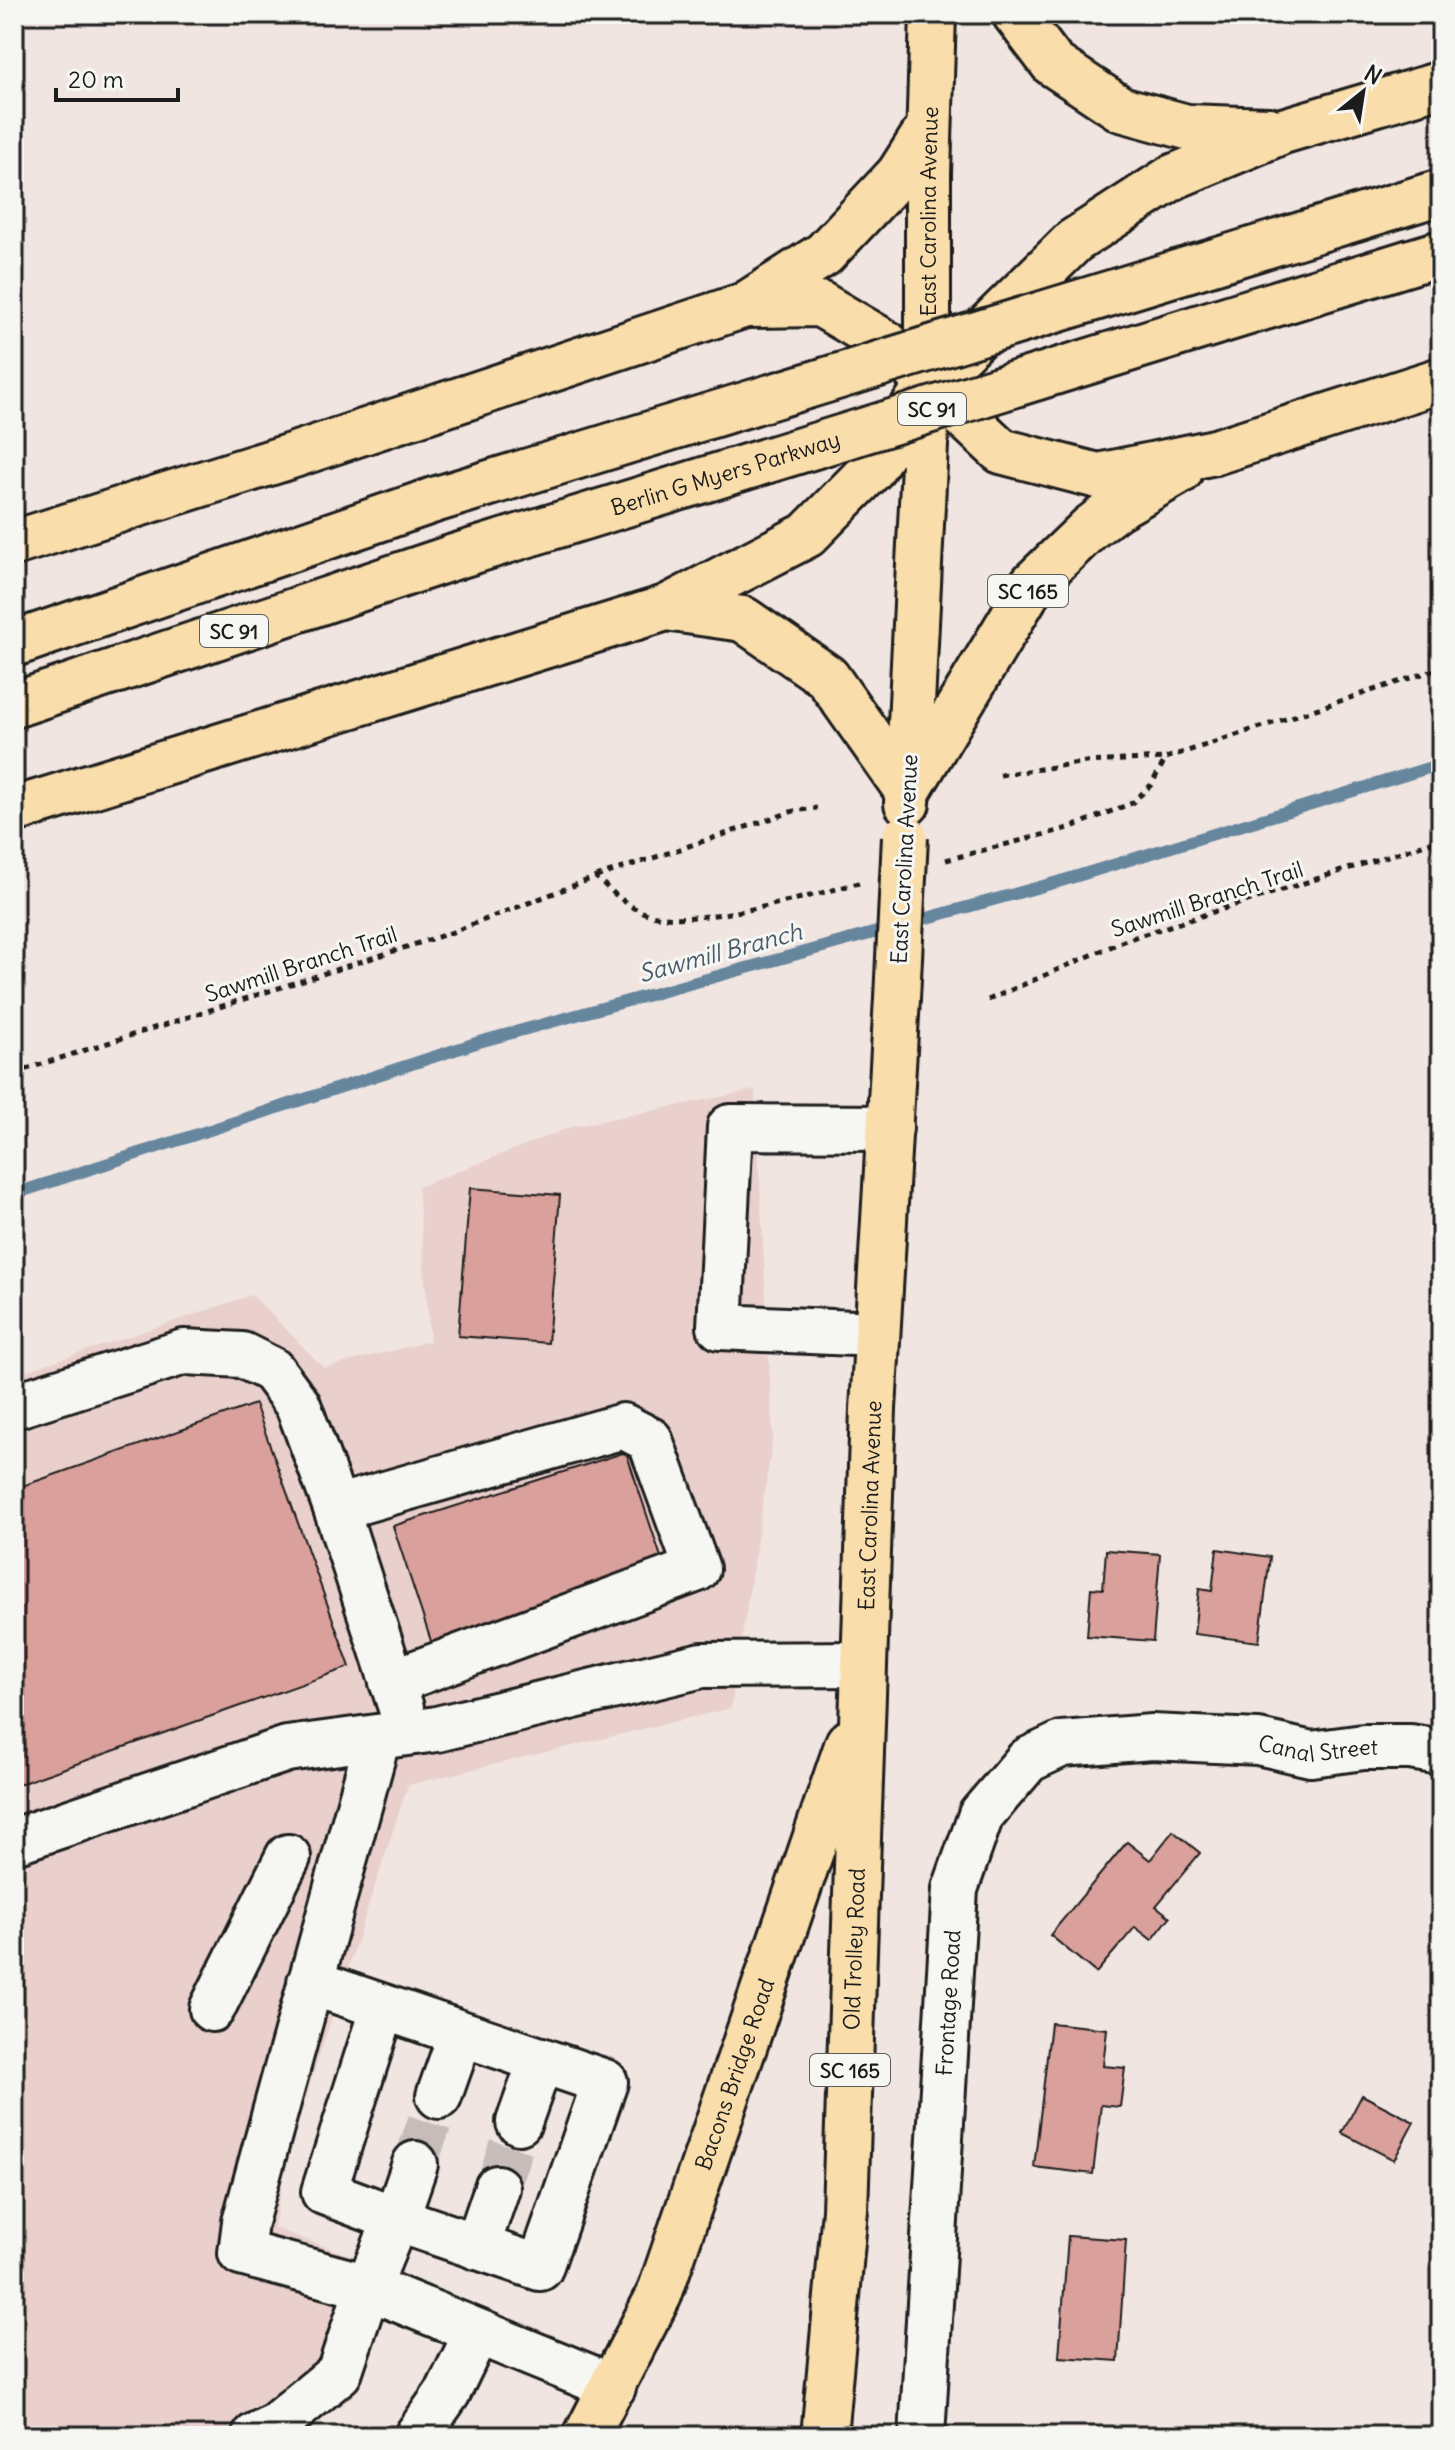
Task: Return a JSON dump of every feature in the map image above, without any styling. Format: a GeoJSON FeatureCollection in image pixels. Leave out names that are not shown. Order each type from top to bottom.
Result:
{"type":"FeatureCollection","features":[{"type":"Feature","properties":{"kind":"main road","name":"East Carolina Avenue"},"geometry":{"type":"LineString","coordinates":[[862,1683],[877,1334],[897,998],[920,850],[908,792],[928,385],[929,127],[933,14]]}},
{"type":"Feature","properties":{"kind":"main road"},"geometry":{"type":"LineString","coordinates":[[1015,14],[1053,64],[1121,109],[1187,127],[1283,131]]}},
{"type":"Feature","properties":{"kind":"main road"},"geometry":{"type":"LineString","coordinates":[[14,810],[666,608],[807,535],[871,470],[928,385],[1074,241],[1173,177],[1283,131],[1441,84]]}},
{"type":"Feature","properties":{"kind":"main road"},"geometry":{"type":"LineString","coordinates":[[14,543],[291,456],[745,305],[824,254],[899,174],[929,127]]}},
{"type":"Feature","properties":{"kind":"main road","name":"SC 91"},"geometry":{"type":"LineString","coordinates":[[14,644],[434,500],[1441,192]]}},
{"type":"Feature","properties":{"kind":"main road","name":"Berlin G Myers Parkway"},"geometry":{"type":"LineString","coordinates":[[14,705],[454,557],[1426,257]]}},
{"type":"Feature","properties":{"kind":"main road"},"geometry":{"type":"LineString","coordinates":[[745,305],[820,304],[886,343],[1001,451],[1098,476],[1215,452]]}},
{"type":"Feature","properties":{"kind":"main road","name":"SC 165"},"geometry":{"type":"LineString","coordinates":[[908,792],[1033,583],[1090,528],[1116,508],[1215,452],[1441,380]]}},
{"type":"Feature","properties":{"kind":"main road"},"geometry":{"type":"LineString","coordinates":[[666,608],[743,619],[827,677],[908,792]]}},
{"type":"Feature","properties":{"kind":"main road","name":"Bacons Bridge Road"},"geometry":{"type":"LineString","coordinates":[[586,2436],[659,2295],[862,1683]]}},
{"type":"Feature","properties":{"kind":"main road","name":"Old Trolley Road"},"geometry":{"type":"LineString","coordinates":[[824,2436],[845,2210],[862,1683]]}},
{"type":"Feature","properties":{"kind":"street"},"geometry":{"type":"LineString","coordinates":[[877,1334],[720,1327],[730,1127],[890,1128]]}},
{"type":"Feature","properties":{"kind":"street"},"geometry":{"type":"LineString","coordinates":[[14,1406],[184,1352],[242,1355],[272,1370],[298,1405],[336,1508],[392,1682],[394,1735],[310,1982],[245,2222],[241,2253],[368,2287],[613,2387]]}},
{"type":"Feature","properties":{"kind":"street"},"geometry":{"type":"LineString","coordinates":[[336,1508],[623,1426],[650,1440],[697,1569],[392,1682]]}},
{"type":"Feature","properties":{"kind":"street"},"geometry":{"type":"LineString","coordinates":[[14,1841],[287,1749],[437,1729],[702,1665],[862,1683]]}},
{"type":"Feature","properties":{"kind":"street","name":"Frontage Road"},"geometry":{"type":"LineString","coordinates":[[922,2436],[955,1889],[981,1815],[1028,1760],[1062,1744],[1152,1737],[1194,1738]]}},
{"type":"Feature","properties":{"kind":"street","name":"Canal Street"},"geometry":{"type":"LineString","coordinates":[[1194,1738],[1258,1742],[1311,1754],[1364,1747],[1410,1747],[1441,1752]]}},
{"type":"Feature","properties":{"kind":"street"},"geometry":{"type":"LineString","coordinates":[[212,2009],[288,1857]]}},
{"type":"Feature","properties":{"kind":"street"},"geometry":{"type":"LineString","coordinates":[[310,1982],[605,2082],[540,2268],[324,2192],[383,2007]]}},
{"type":"Feature","properties":{"kind":"street"},"geometry":{"type":"LineString","coordinates":[[439,2096],[461,2034]]}},
{"type":"Feature","properties":{"kind":"street"},"geometry":{"type":"LineString","coordinates":[[519,2122],[541,2060]]}},
{"type":"Feature","properties":{"kind":"street"},"geometry":{"type":"LineString","coordinates":[[255,2436],[276,2425],[339,2373],[415,2164]]}},
{"type":"Feature","properties":{"kind":"street"},"geometry":{"type":"LineString","coordinates":[[477,2247],[497,2188]]}},
{"type":"Feature","properties":{"kind":"street"},"geometry":{"type":"LineString","coordinates":[[417,2436],[448,2392],[477,2332]]}},
{"type":"Feature","properties":{"kind":"path"},"geometry":{"type":"LineString","coordinates":[[1000,775],[1086,762],[1166,758],[1441,668]]}},
{"type":"Feature","properties":{"kind":"path"},"geometry":{"type":"LineString","coordinates":[[920,850],[1069,828],[1132,803],[1151,785],[1166,758]]}},
{"type":"Feature","properties":{"kind":"path","name":"Sawmill Branch Trail"},"geometry":{"type":"LineString","coordinates":[[14,1073],[450,933],[596,877],[794,811],[817,808]]}},
{"type":"Feature","properties":{"kind":"path","name":"Sawmill Branch Trail"},"geometry":{"type":"LineString","coordinates":[[988,1000],[1126,940],[1441,839]]}},
{"type":"Feature","properties":{"kind":"path"},"geometry":{"type":"LineString","coordinates":[[596,877],[622,902],[648,914],[679,918],[709,916],[861,883]]}},
{"type":"Feature","properties":{"kind":"shaded area"},"geometry":{"type":"Polygon","coordinates":[[[755,1090],[773,1437],[731,1708],[408,1785],[287,2154],[274,2228],[401,2274],[353,2396],[299,2436],[14,2436],[14,1375],[252,1295],[324,1368],[430,1341],[418,1187],[571,1127],[755,1090]]]}},
{"type":"Feature","properties":{"kind":"building"},"geometry":{"type":"Polygon","coordinates":[[[470,1188],[560,1195],[548,1343],[458,1336],[470,1188]]]}},
{"type":"Feature","properties":{"kind":"building"},"geometry":{"type":"Polygon","coordinates":[[[255,1404],[350,1667],[14,1786],[14,1489],[255,1404]]]}},
{"type":"Feature","properties":{"kind":"building"},"geometry":{"type":"Polygon","coordinates":[[[626,1452],[668,1578],[432,1644],[393,1526],[626,1452]]]}},
{"type":"Feature","properties":{"kind":"building"},"geometry":{"type":"Polygon","coordinates":[[[1217,1549],[1270,1557],[1259,1642],[1194,1634],[1199,1589],[1212,1591],[1217,1549]]]}},
{"type":"Feature","properties":{"kind":"building"},"geometry":{"type":"Polygon","coordinates":[[[1106,1550],[1160,1554],[1153,1641],[1087,1636],[1091,1588],[1103,1589],[1106,1550]]]}},
{"type":"Feature","properties":{"kind":"building"},"geometry":{"type":"Polygon","coordinates":[[[1173,1831],[1200,1853],[1156,1906],[1170,1917],[1152,1940],[1135,1927],[1096,1973],[1050,1935],[1127,1842],[1150,1860],[1173,1831]]]}},
{"type":"Feature","properties":{"kind":"building"},"geometry":{"type":"Polygon","coordinates":[[[1051,2023],[1107,2029],[1103,2066],[1125,2068],[1120,2107],[1101,2105],[1093,2174],[1034,2167],[1051,2023]]]}},
{"type":"Feature","properties":{"kind":"building"},"geometry":{"type":"Polygon","coordinates":[[[1362,2095],[1414,2122],[1394,2160],[1342,2133],[1362,2095]]]}},
{"type":"Feature","properties":{"kind":"building"},"geometry":{"type":"Polygon","coordinates":[[[1068,2236],[1126,2240],[1118,2361],[1059,2357],[1068,2236]]]}},
{"type":"Feature","properties":{"kind":"building"},"geometry":{"type":"Polygon","coordinates":[[[1024,2429],[1091,2436],[1023,2436],[1024,2429]]]}},
{"type":"Feature","properties":{"kind":"waterway","name":"Sawmill Branch"},"geometry":{"type":"LineString","coordinates":[[14,1194],[479,1042],[1061,881],[1441,764]]}},
{"type":"Feature","properties":{"kind":"tunnel"},"geometry":{"type":"LineString","coordinates":[[415,2164],[439,2096]]}},
{"type":"Feature","properties":{"kind":"tunnel"},"geometry":{"type":"LineString","coordinates":[[497,2188],[519,2122]]}}]}
